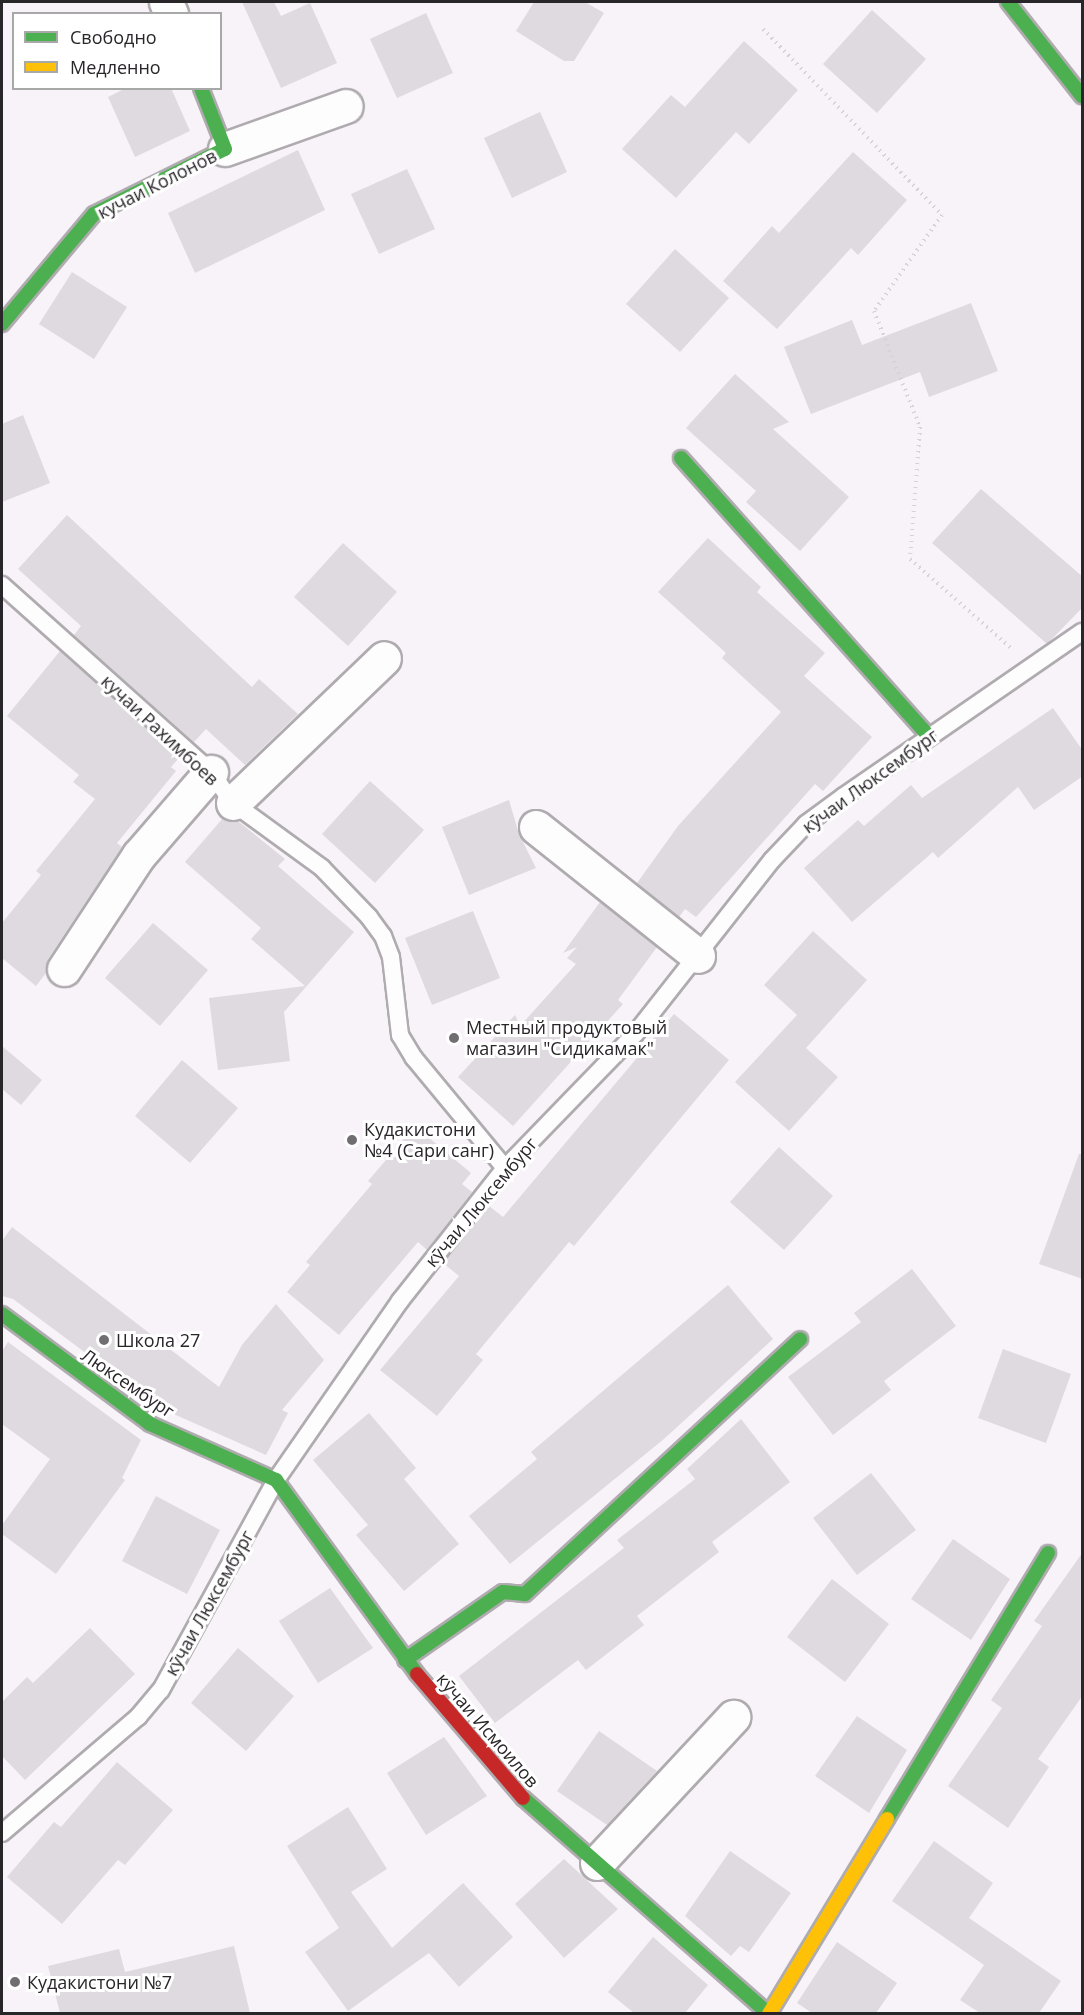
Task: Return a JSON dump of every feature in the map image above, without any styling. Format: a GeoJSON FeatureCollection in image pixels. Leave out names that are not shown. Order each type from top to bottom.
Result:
{"type":"FeatureCollection","features":[{"type":"Feature","properties":{"kind":"street"},"geometry":{"type":"LineString","coordinates":[[1008,2],[1083,96]]}},
{"type":"Feature","properties":{"kind":"street","name":"кучаи Колонов"},"geometry":{"type":"LineString","coordinates":[[2,324],[94,214],[225,149],[202,90]]}},
{"type":"Feature","properties":{"kind":"street"},"geometry":{"type":"LineString","coordinates":[[225,149],[346,106]]}},
{"type":"Feature","properties":{"kind":"street"},"geometry":{"type":"LineString","coordinates":[[681,458],[929,736]]}},
{"type":"Feature","properties":{"kind":"street"},"geometry":{"type":"LineString","coordinates":[[233,803],[384,658]]}},
{"type":"Feature","properties":{"kind":"street"},"geometry":{"type":"LineString","coordinates":[[64,969],[139,855],[211,772]]}},
{"type":"Feature","properties":{"kind":"street"},"geometry":{"type":"LineString","coordinates":[[536,827],[698,956]]}},
{"type":"Feature","properties":{"kind":"street","name":"Люксембург"},"geometry":{"type":"LineString","coordinates":[[2,1314],[150,1424],[276,1480]]}},
{"type":"Feature","properties":{"kind":"street"},"geometry":{"type":"LineString","coordinates":[[405,1660],[502,1592],[525,1594],[800,1339]]}},
{"type":"Feature","properties":{"kind":"street","name":"кӯчаи Исмоилов"},"geometry":{"type":"LineString","coordinates":[[276,1480],[405,1660],[509,1786],[769,2013]]}},
{"type":"Feature","properties":{"kind":"street"},"geometry":{"type":"LineString","coordinates":[[769,2013],[1048,1553]]}},
{"type":"Feature","properties":{"kind":"street"},"geometry":{"type":"LineString","coordinates":[[597,1863],[733,1717]]}},
{"type":"Feature","properties":{"kind":"lane","name":"кучаи Рахимбоев"},"geometry":{"type":"LineString","coordinates":[[2,585],[211,772],[233,803],[322,868],[376,926],[391,957],[400,1035],[414,1058],[505,1168]]}},
{"type":"Feature","properties":{"kind":"lane","name":"кӯчаи Люксембург"},"geometry":{"type":"LineString","coordinates":[[2,1833],[138,1717],[161,1690],[276,1480],[400,1301],[505,1168],[635,1034],[772,860],[806,824],[929,736],[1033,668],[1083,632]]}},
{"type":"Feature","properties":{"kind":"path"},"geometry":{"type":"LineString","coordinates":[[763,29],[942,215],[874,311],[920,427],[910,559],[1033,668]]}},
{"type":"Feature","properties":{"kind":"building"},"geometry":{"type":"Polygon","coordinates":[[[242,2],[274,2],[281,16],[310,3],[337,63],[281,88],[242,2]]]}},
{"type":"Feature","properties":{"kind":"building"},"geometry":{"type":"Polygon","coordinates":[[[534,2],[585,2],[604,13],[574,61],[564,61],[516,31],[534,2]]]}},
{"type":"Feature","properties":{"kind":"building"},"geometry":{"type":"Polygon","coordinates":[[[872,10],[926,59],[877,113],[823,64],[872,10]]]}},
{"type":"Feature","properties":{"kind":"building"},"geometry":{"type":"Polygon","coordinates":[[[426,13],[453,73],[397,98],[370,39],[426,13]]]}},
{"type":"Feature","properties":{"kind":"building"},"geometry":{"type":"Polygon","coordinates":[[[744,41],[798,90],[749,144],[736,132],[676,198],[622,149],[671,95],[685,107],[744,41]]]}},
{"type":"Feature","properties":{"kind":"building"},"geometry":{"type":"Polygon","coordinates":[[[122,90],[172,90],[190,131],[135,157],[108,97],[122,90]]]}},
{"type":"Feature","properties":{"kind":"building"},"geometry":{"type":"Polygon","coordinates":[[[540,112],[567,172],[512,198],[484,138],[540,112]]]}},
{"type":"Feature","properties":{"kind":"building"},"geometry":{"type":"Polygon","coordinates":[[[298,150],[325,210],[195,273],[168,213],[298,150]]]}},
{"type":"Feature","properties":{"kind":"building"},"geometry":{"type":"Polygon","coordinates":[[[853,152],[907,200],[858,255],[851,248],[777,329],[723,281],[772,226],[779,233],[853,152]]]}},
{"type":"Feature","properties":{"kind":"building"},"geometry":{"type":"Polygon","coordinates":[[[407,169],[435,229],[379,254],[351,194],[407,169]]]}},
{"type":"Feature","properties":{"kind":"building"},"geometry":{"type":"Polygon","coordinates":[[[675,249],[729,298],[680,352],[626,304],[675,249]]]}},
{"type":"Feature","properties":{"kind":"building"},"geometry":{"type":"Polygon","coordinates":[[[72,272],[127,307],[94,359],[39,324],[72,272]]]}},
{"type":"Feature","properties":{"kind":"building"},"geometry":{"type":"Polygon","coordinates":[[[971,303],[998,371],[929,397],[920,372],[811,414],[784,347],[852,320],[862,345],[971,303]]]}},
{"type":"Feature","properties":{"kind":"building"},"geometry":{"type":"Polygon","coordinates":[[[735,374],[789,422],[773,429],[849,497],[800,551],[746,502],[756,491],[686,428],[735,374]]]}},
{"type":"Feature","properties":{"kind":"building"},"geometry":{"type":"Polygon","coordinates":[[[23,415],[50,483],[2,502],[2,424],[23,415]]]}},
{"type":"Feature","properties":{"kind":"building"},"geometry":{"type":"Polygon","coordinates":[[[981,489],[1083,577],[1083,607],[1047,644],[932,543],[981,489]]]}},
{"type":"Feature","properties":{"kind":"building"},"geometry":{"type":"Polygon","coordinates":[[[67,515],[252,687],[259,679],[298,714],[245,765],[206,729],[194,742],[74,635],[81,626],[18,569],[67,515]]]}},
{"type":"Feature","properties":{"kind":"building"},"geometry":{"type":"Polygon","coordinates":[[[708,538],[761,587],[757,592],[825,653],[804,676],[872,737],[823,791],[815,784],[696,917],[685,909],[679,917],[637,883],[678,826],[781,712],[722,658],[726,653],[658,592],[708,538]]]}},
{"type":"Feature","properties":{"kind":"building"},"geometry":{"type":"Polygon","coordinates":[[[343,543],[397,592],[348,646],[294,597],[343,543]]]}},
{"type":"Feature","properties":{"kind":"building"},"geometry":{"type":"Polygon","coordinates":[[[60,651],[179,758],[171,767],[176,771],[117,843],[122,847],[48,959],[46,973],[36,986],[2,958],[2,923],[41,875],[36,871],[95,799],[73,782],[79,775],[7,716],[60,651]]]}},
{"type":"Feature","properties":{"kind":"building"},"geometry":{"type":"Polygon","coordinates":[[[1053,708],[1083,751],[1083,776],[1034,810],[1018,787],[938,858],[933,852],[852,922],[804,868],[858,820],[864,826],[911,785],[922,798],[1053,708]]]}},
{"type":"Feature","properties":{"kind":"building"},"geometry":{"type":"Polygon","coordinates":[[[370,781],[424,830],[375,883],[322,834],[370,781]]]}},
{"type":"Feature","properties":{"kind":"building"},"geometry":{"type":"Polygon","coordinates":[[[509,800],[519,834],[536,868],[469,895],[442,827],[509,800]]]}},
{"type":"Feature","properties":{"kind":"building"},"geometry":{"type":"Polygon","coordinates":[[[223,818],[238,821],[285,859],[278,866],[354,932],[284,1012],[290,1061],[218,1070],[209,998],[305,986],[251,939],[261,928],[185,862],[223,818]]]}},
{"type":"Feature","properties":{"kind":"building"},"geometry":{"type":"Polygon","coordinates":[[[600,902],[657,947],[618,1000],[623,1004],[513,1126],[458,1077],[515,1015],[520,1026],[576,964],[567,958],[577,947],[563,953],[600,902]]]}},
{"type":"Feature","properties":{"kind":"building"},"geometry":{"type":"Polygon","coordinates":[[[473,911],[500,978],[432,1005],[405,938],[473,911]]]}},
{"type":"Feature","properties":{"kind":"building"},"geometry":{"type":"Polygon","coordinates":[[[153,923],[208,970],[160,1026],[105,978],[153,923]]]}},
{"type":"Feature","properties":{"kind":"building"},"geometry":{"type":"Polygon","coordinates":[[[813,931],[867,980],[806,1048],[838,1077],[789,1131],[735,1082],[797,1015],[764,985],[813,931]]]}},
{"type":"Feature","properties":{"kind":"building"},"geometry":{"type":"Polygon","coordinates":[[[674,1014],[729,1060],[574,1246],[569,1242],[476,1354],[483,1360],[437,1416],[380,1370],[459,1276],[443,1263],[489,1206],[503,1217],[674,1014]]]}},
{"type":"Feature","properties":{"kind":"building"},"geometry":{"type":"Polygon","coordinates":[[[2,1046],[42,1080],[21,1105],[2,1089],[2,1046]]]}},
{"type":"Feature","properties":{"kind":"building"},"geometry":{"type":"Polygon","coordinates":[[[182,1060],[238,1108],[190,1163],[135,1116],[182,1060]]]}},
{"type":"Feature","properties":{"kind":"building"},"geometry":{"type":"Polygon","coordinates":[[[415,1126],[471,1173],[462,1184],[472,1192],[427,1250],[418,1242],[339,1335],[287,1292],[310,1265],[306,1262],[372,1184],[368,1181],[415,1126]]]}},
{"type":"Feature","properties":{"kind":"building"},"geometry":{"type":"Polygon","coordinates":[[[779,1147],[833,1196],[784,1250],[730,1202],[779,1147]]]}},
{"type":"Feature","properties":{"kind":"building"},"geometry":{"type":"Polygon","coordinates":[[[1079,1154],[1083,1154],[1083,1279],[1039,1264],[1079,1154]]]}},
{"type":"Feature","properties":{"kind":"building"},"geometry":{"type":"Polygon","coordinates":[[[12,1227],[219,1387],[242,1345],[276,1304],[324,1360],[282,1410],[288,1413],[266,1455],[160,1408],[13,1299],[2,1296],[2,1241],[12,1227]]]}},
{"type":"Feature","properties":{"kind":"building"},"geometry":{"type":"Polygon","coordinates":[[[912,1269],[956,1326],[884,1381],[891,1390],[833,1435],[788,1377],[861,1322],[854,1313],[912,1269]]]}},
{"type":"Feature","properties":{"kind":"building"},"geometry":{"type":"Polygon","coordinates":[[[728,1285],[773,1339],[664,1439],[510,1564],[469,1516],[537,1459],[531,1452],[728,1285]]]}},
{"type":"Feature","properties":{"kind":"building"},"geometry":{"type":"Polygon","coordinates":[[[8,1342],[141,1440],[122,1478],[125,1480],[56,1574],[2,1534],[2,1525],[50,1459],[2,1424],[2,1351],[8,1342]]]}},
{"type":"Feature","properties":{"kind":"building"},"geometry":{"type":"Polygon","coordinates":[[[1003,1349],[1071,1374],[1046,1443],[978,1418],[1003,1349]]]}},
{"type":"Feature","properties":{"kind":"building"},"geometry":{"type":"Polygon","coordinates":[[[369,1413],[416,1468],[404,1479],[459,1544],[404,1591],[356,1535],[368,1525],[313,1460],[369,1413]]]}},
{"type":"Feature","properties":{"kind":"building"},"geometry":{"type":"Polygon","coordinates":[[[741,1419],[790,1482],[712,1542],[719,1552],[637,1616],[644,1625],[586,1670],[578,1660],[495,1723],[459,1676],[624,1548],[617,1540],[695,1479],[687,1469],[741,1419]]]}},
{"type":"Feature","properties":{"kind":"building"},"geometry":{"type":"Polygon","coordinates":[[[871,1473],[916,1530],[857,1575],[813,1518],[871,1473]]]}},
{"type":"Feature","properties":{"kind":"building"},"geometry":{"type":"Polygon","coordinates":[[[156,1496],[220,1530],[187,1594],[122,1561],[156,1496]]]}},
{"type":"Feature","properties":{"kind":"building"},"geometry":{"type":"Polygon","coordinates":[[[953,1539],[1010,1579],[971,1640],[911,1599],[953,1539]]]}},
{"type":"Feature","properties":{"kind":"building"},"geometry":{"type":"Polygon","coordinates":[[[1083,1552],[1083,1695],[1038,1759],[1049,1767],[1008,1828],[948,1786],[1002,1708],[991,1700],[1042,1626],[1034,1621],[1083,1552]]]}},
{"type":"Feature","properties":{"kind":"building"},"geometry":{"type":"Polygon","coordinates":[[[832,1579],[889,1624],[845,1682],[787,1637],[832,1579]]]}},
{"type":"Feature","properties":{"kind":"building"},"geometry":{"type":"Polygon","coordinates":[[[330,1588],[373,1648],[318,1683],[279,1621],[330,1588]]]}},
{"type":"Feature","properties":{"kind":"building"},"geometry":{"type":"Polygon","coordinates":[[[90,1628],[135,1674],[25,1780],[2,1756],[2,1702],[27,1677],[33,1683],[90,1628]]]}},
{"type":"Feature","properties":{"kind":"building"},"geometry":{"type":"Polygon","coordinates":[[[238,1648],[294,1696],[246,1751],[191,1703],[238,1648]]]}},
{"type":"Feature","properties":{"kind":"building"},"geometry":{"type":"Polygon","coordinates":[[[857,1716],[907,1750],[869,1813],[815,1776],[857,1716]]]}},
{"type":"Feature","properties":{"kind":"building"},"geometry":{"type":"Polygon","coordinates":[[[599,1731],[657,1771],[607,1825],[557,1791],[599,1731]]]}},
{"type":"Feature","properties":{"kind":"building"},"geometry":{"type":"Polygon","coordinates":[[[444,1737],[487,1796],[426,1835],[387,1773],[444,1737]]]}},
{"type":"Feature","properties":{"kind":"building"},"geometry":{"type":"Polygon","coordinates":[[[117,1762],[173,1810],[125,1865],[118,1860],[62,1924],[7,1877],[54,1822],[61,1827],[117,1762]]]}},
{"type":"Feature","properties":{"kind":"building"},"geometry":{"type":"Polygon","coordinates":[[[348,1807],[387,1869],[351,1892],[392,1948],[463,1883],[513,1937],[459,1987],[429,1953],[348,2011],[305,1952],[339,1928],[287,1846],[348,1807]]]}},
{"type":"Feature","properties":{"kind":"building"},"geometry":{"type":"Polygon","coordinates":[[[934,1841],[993,1883],[969,1918],[1061,1981],[1039,2013],[980,2013],[960,2000],[984,1965],[892,1901],[934,1841]]]}},
{"type":"Feature","properties":{"kind":"building"},"geometry":{"type":"Polygon","coordinates":[[[730,1851],[791,1893],[749,1952],[740,1946],[731,1956],[685,1916],[730,1851]]]}},
{"type":"Feature","properties":{"kind":"building"},"geometry":{"type":"Polygon","coordinates":[[[564,1859],[618,1909],[564,1958],[515,1904],[564,1859]]]}},
{"type":"Feature","properties":{"kind":"building"},"geometry":{"type":"Polygon","coordinates":[[[653,1937],[708,1985],[685,2013],[634,2013],[608,1992],[653,1937]]]}},
{"type":"Feature","properties":{"kind":"building"},"geometry":{"type":"Polygon","coordinates":[[[837,1942],[897,1983],[876,2013],[812,2013],[797,2003],[837,1942]]]}},
{"type":"Feature","properties":{"kind":"building"},"geometry":{"type":"Polygon","coordinates":[[[234,1946],[250,2013],[60,2013],[48,1966],[119,1949],[125,1972],[234,1946]]]}},
{"type":"Feature","properties":{"kind":"traffic: fast"},"geometry":{"type":"LineString","coordinates":[[1008,2],[1082,96]]}},
{"type":"Feature","properties":{"kind":"traffic: fast"},"geometry":{"type":"LineString","coordinates":[[2,324],[94,214],[225,149],[202,90]]}},
{"type":"Feature","properties":{"kind":"traffic: fast"},"geometry":{"type":"LineString","coordinates":[[681,458],[929,736]]}},
{"type":"Feature","properties":{"kind":"traffic: fast"},"geometry":{"type":"LineString","coordinates":[[2,1314],[150,1424],[276,1480],[417,1674]]}},
{"type":"Feature","properties":{"kind":"traffic: fast"},"geometry":{"type":"LineString","coordinates":[[405,1660],[503,1592],[525,1594],[800,1339]]}},
{"type":"Feature","properties":{"kind":"traffic: fast"},"geometry":{"type":"LineString","coordinates":[[887,1819],[1048,1553]]}},
{"type":"Feature","properties":{"kind":"traffic: fast"},"geometry":{"type":"LineString","coordinates":[[523,1798],[769,2014]]}},
{"type":"Feature","properties":{"kind":"traffic: slow"},"geometry":{"type":"LineString","coordinates":[[769,2014],[887,1819]]}},
{"type":"Feature","properties":{"kind":"traffic: jam"},"geometry":{"type":"LineString","coordinates":[[417,1674],[523,1798]]}},
{"type":"Feature","properties":{"kind":"place","name":"Местный продуктовый магазин \"Сидикамак\""},"geometry":{"type":"Point","coordinates":[454,1038]}},
{"type":"Feature","properties":{"kind":"place","name":"Кудакистони №4 (Сари санг)"},"geometry":{"type":"Point","coordinates":[352,1140]}},
{"type":"Feature","properties":{"kind":"place","name":"Школа 27"},"geometry":{"type":"Point","coordinates":[104,1340]}},
{"type":"Feature","properties":{"kind":"place","name":"Кудакистони №7"},"geometry":{"type":"Point","coordinates":[15,1982]}}]}
